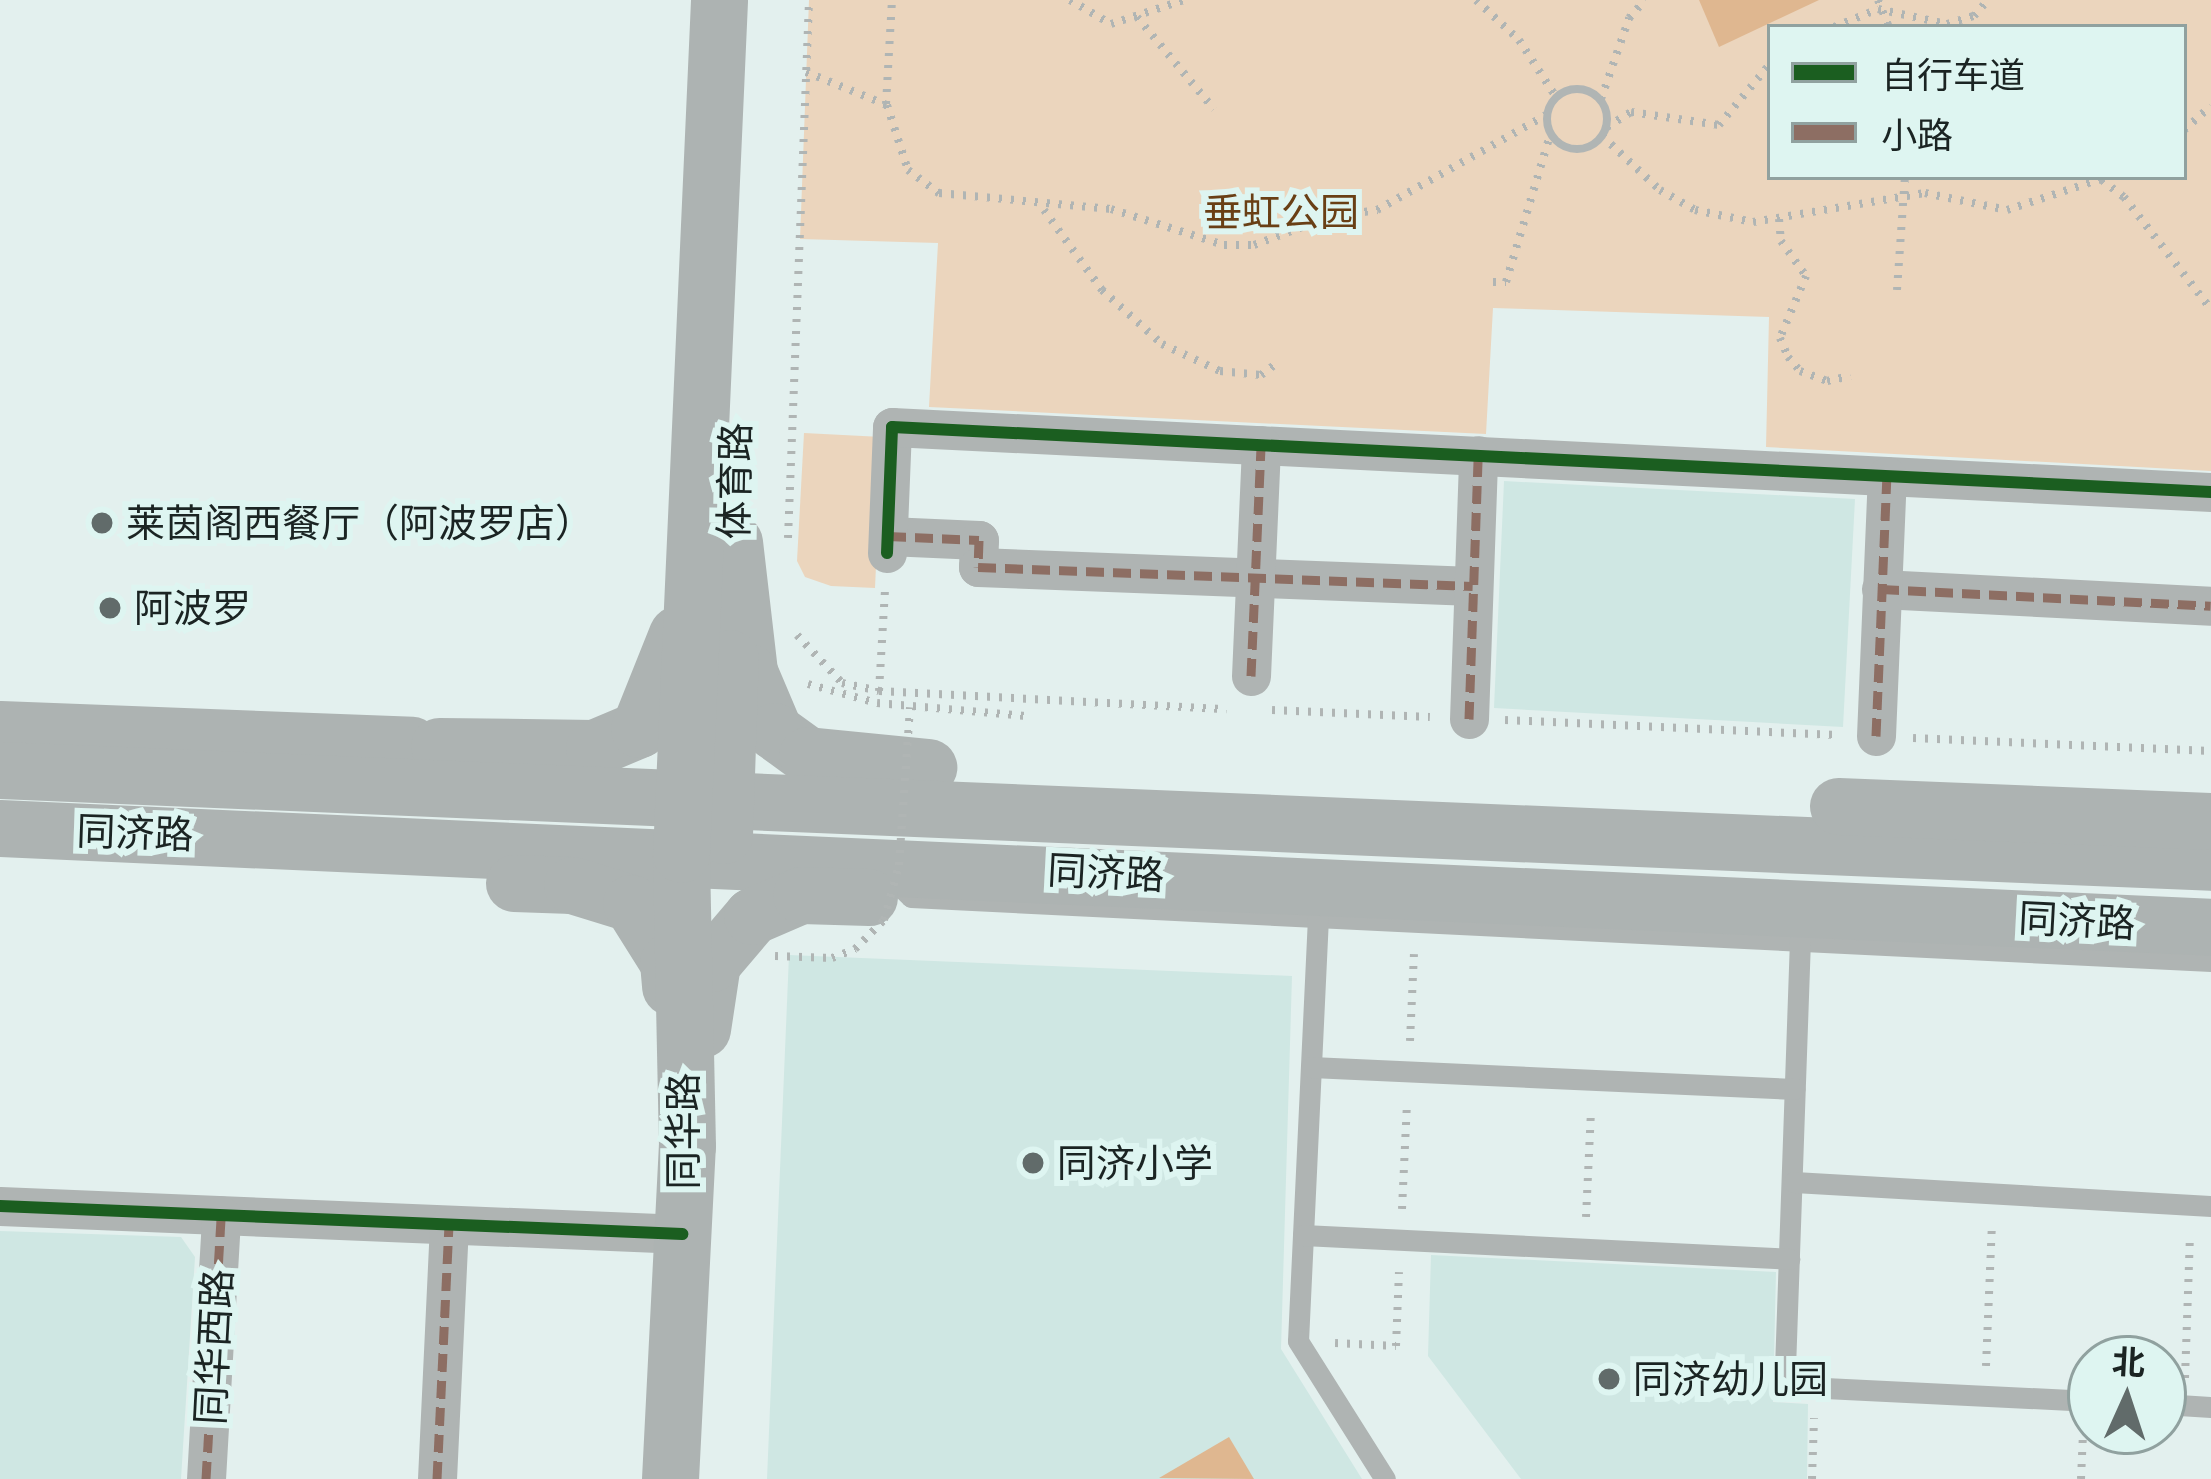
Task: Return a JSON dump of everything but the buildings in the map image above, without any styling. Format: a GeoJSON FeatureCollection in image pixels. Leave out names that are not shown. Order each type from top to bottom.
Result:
{"type":"FeatureCollection","features":[{"type":"Feature","properties":{"kind":"main road","name":"体育路"},"geometry":{"type":"LineString","coordinates":[[716,542],[718,0]]}},
{"type":"Feature","properties":{"kind":"main road","name":"体育路"},"geometry":{"type":"LineString","coordinates":[[702,855],[716,542],[752,0]]}},
{"type":"Feature","properties":{"kind":"main road"},"geometry":{"type":"LineString","coordinates":[[0,729],[594,748],[639,729],[716,542]]}},
{"type":"Feature","properties":{"kind":"main road"},"geometry":{"type":"LineString","coordinates":[[716,542],[749,672],[774,730],[807,754],[928,767],[2211,821]]}},
{"type":"Feature","properties":{"kind":"main road"},"geometry":{"type":"LineString","coordinates":[[439,746],[526,789]]}},
{"type":"Feature","properties":{"kind":"main road"},"geometry":{"type":"LineString","coordinates":[[870,802],[928,767]]}},
{"type":"Feature","properties":{"kind":"main road","name":"同济路"},"geometry":{"type":"LineString","coordinates":[[0,770],[870,802],[2211,862]]}},
{"type":"Feature","properties":{"kind":"main road","name":"同济路"},"geometry":{"type":"LineString","coordinates":[[0,828],[702,855],[894,886],[2211,927]]}},
{"type":"Feature","properties":{"kind":"main road"},"geometry":{"type":"LineString","coordinates":[[433,881],[524,848]]}},
{"type":"Feature","properties":{"kind":"main road","name":"同华路"},"geometry":{"type":"LineString","coordinates":[[670,1479],[702,855]]}},
{"type":"Feature","properties":{"kind":"main road"},"geometry":{"type":"LineString","coordinates":[[0,865],[572,885],[631,903],[668,962],[687,1146]]}},
{"type":"Feature","properties":{"kind":"main road"},"geometry":{"type":"LineString","coordinates":[[696,961],[752,916],[802,895],[894,886]]}},
{"type":"Feature","properties":{"kind":"street"},"geometry":{"type":"LineString","coordinates":[[1473,586],[978,567],[980,540],[887,544],[892,427],[2211,492]]}},
{"type":"Feature","properties":{"kind":"street"},"geometry":{"type":"LineString","coordinates":[[1251,676],[1261,445]]}},
{"type":"Feature","properties":{"kind":"street"},"geometry":{"type":"LineString","coordinates":[[1468,719],[1478,455]]}},
{"type":"Feature","properties":{"kind":"street"},"geometry":{"type":"LineString","coordinates":[[1876,736],[1887,476]]}},
{"type":"Feature","properties":{"kind":"street"},"geometry":{"type":"LineString","coordinates":[[1881,589],[2211,606]]}},
{"type":"Feature","properties":{"kind":"street"},"geometry":{"type":"LineString","coordinates":[[0,1206],[682,1234]]}},
{"type":"Feature","properties":{"kind":"street","name":"同华西路"},"geometry":{"type":"LineString","coordinates":[[206,1479],[221,1215]]}},
{"type":"Feature","properties":{"kind":"street"},"geometry":{"type":"LineString","coordinates":[[437,1479],[449,1225]]}},
{"type":"Feature","properties":{"kind":"lane"},"geometry":{"type":"LineString","coordinates":[[894,886],[1318,917],[2211,961]]}},
{"type":"Feature","properties":{"kind":"lane"},"geometry":{"type":"LineString","coordinates":[[1318,917],[1298,1341],[1384,1479]]}},
{"type":"Feature","properties":{"kind":"lane"},"geometry":{"type":"LineString","coordinates":[[1800,939],[1784,1386],[2067,1399]]}},
{"type":"Feature","properties":{"kind":"lane"},"geometry":{"type":"LineString","coordinates":[[1311,1067],[1795,1089]]}},
{"type":"Feature","properties":{"kind":"lane"},"geometry":{"type":"LineString","coordinates":[[1794,1182],[2201,1206]]}},
{"type":"Feature","properties":{"kind":"lane"},"geometry":{"type":"LineString","coordinates":[[1303,1234],[1789,1258]]}},
{"type":"Feature","properties":{"kind":"path"},"geometry":{"type":"LineString","coordinates":[[892,0],[882,85],[908,170],[939,194],[1043,208],[1111,209],[1224,245],[1254,245],[1329,218],[1377,210],[1548,114]]}},
{"type":"Feature","properties":{"kind":"path"},"geometry":{"type":"LineString","coordinates":[[1070,0],[1112,24],[1184,0]]}},
{"type":"Feature","properties":{"kind":"path"},"geometry":{"type":"LineString","coordinates":[[1476,0],[1519,40],[1556,97]]}},
{"type":"Feature","properties":{"kind":"path"},"geometry":{"type":"LineString","coordinates":[[1646,0],[1629,18],[1600,99],[1604,131],[1660,190],[1695,210],[1779,219],[1925,193],[2007,210],[2098,180]]}},
{"type":"Feature","properties":{"kind":"path"},"geometry":{"type":"LineString","coordinates":[[1840,24],[1878,4],[1947,24],[1974,16],[1988,0]]}},
{"type":"Feature","properties":{"kind":"path"},"geometry":{"type":"LineString","coordinates":[[1137,17],[1214,109]]}},
{"type":"Feature","properties":{"kind":"path"},"geometry":{"type":"LineString","coordinates":[[1551,134],[1576,149],[1631,112],[1719,125],[1767,68]]}},
{"type":"Feature","properties":{"kind":"path"},"geometry":{"type":"LineString","coordinates":[[806,72],[887,105]]}},
{"type":"Feature","properties":{"kind":"path"},"geometry":{"type":"LineString","coordinates":[[1493,282],[1506,282],[1551,134],[1548,114],[1556,97],[1574,88],[1600,99]]}},
{"type":"Feature","properties":{"kind":"path"},"geometry":{"type":"LineString","coordinates":[[2187,127],[2211,106]]}},
{"type":"Feature","properties":{"kind":"path"},"geometry":{"type":"LineString","coordinates":[[1898,290],[1899,196],[1905,180]]}},
{"type":"Feature","properties":{"kind":"path"},"geometry":{"type":"LineString","coordinates":[[2106,180],[2211,309]]}},
{"type":"Feature","properties":{"kind":"path"},"geometry":{"type":"LineString","coordinates":[[1043,208],[1102,290],[1162,344],[1220,371],[1261,375],[1277,363]]}},
{"type":"Feature","properties":{"kind":"path"},"geometry":{"type":"LineString","coordinates":[[1779,219],[1781,241],[1806,276],[1780,338],[1800,371],[1828,381],[1850,376]]}},
{"type":"Feature","properties":{"kind":"path"},"geometry":{"type":"LineString","coordinates":[[880,691],[887,544]]}},
{"type":"Feature","properties":{"kind":"path"},"geometry":{"type":"LineString","coordinates":[[804,682],[844,698],[1026,716]]}},
{"type":"Feature","properties":{"kind":"path"},"geometry":{"type":"LineString","coordinates":[[775,956],[832,958],[855,949],[894,886],[910,706]]}},
{"type":"Feature","properties":{"kind":"path"},"geometry":{"type":"LineString","coordinates":[[1298,1341],[1396,1346],[1416,922]]}},
{"type":"Feature","properties":{"kind":"path"},"geometry":{"type":"LineString","coordinates":[[1585,1249],[1592,1081]]}},
{"type":"Feature","properties":{"kind":"path"},"geometry":{"type":"LineString","coordinates":[[1985,1395],[1993,1194]]}},
{"type":"Feature","properties":{"kind":"path"},"geometry":{"type":"LineString","coordinates":[[2183,1335],[2201,1206]]}},
{"type":"Feature","properties":{"kind":"path"},"geometry":{"type":"LineString","coordinates":[[1812,1479],[1815,1387]]}},
{"type":"Feature","properties":{"kind":"shaded area"},"geometry":{"type":"Polygon","coordinates":[[[1699,0],[1819,0],[1767,24],[1719,47],[1699,0]]]}},
{"type":"Feature","properties":{"kind":"shaded area"},"geometry":{"type":"Polygon","coordinates":[[[1504,481],[1855,499],[1843,727],[1494,708],[1504,481]]]}},
{"type":"Feature","properties":{"kind":"shaded area","name":"同济小学"},"geometry":{"type":"Polygon","coordinates":[[[789,955],[1292,976],[1281,1349],[1362,1479],[767,1479],[789,955]]]}},
{"type":"Feature","properties":{"kind":"shaded area"},"geometry":{"type":"Polygon","coordinates":[[[0,1231],[181,1237],[195,1257],[181,1479],[0,1479],[0,1231]]]}},
{"type":"Feature","properties":{"kind":"shaded area","name":"同济幼儿园"},"geometry":{"type":"Polygon","coordinates":[[[1431,1255],[1776,1272],[1773,1402],[1808,1404],[1807,1479],[1521,1479],[1428,1356],[1431,1255]]]}},
{"type":"Feature","properties":{"kind":"shaded area"},"geometry":{"type":"Polygon","coordinates":[[[1229,1437],[1254,1479],[1159,1478],[1229,1437]]]}},
{"type":"Feature","properties":{"kind":"green space","name":"垂虹公园"},"geometry":{"type":"Polygon","coordinates":[[[809,0],[2211,0],[2211,471],[1766,447],[1769,317],[1493,308],[1486,434],[929,407],[938,243],[800,239],[809,0]]]}},
{"type":"Feature","properties":{"kind":"green space"},"geometry":{"type":"Polygon","coordinates":[[[804,433],[882,437],[875,588],[831,586],[805,577],[797,561],[804,433]]]}},
{"type":"Feature","properties":{"kind":"marked path"},"geometry":{"type":"LineString","coordinates":[[1251,676],[1261,445]]}},
{"type":"Feature","properties":{"kind":"marked path"},"geometry":{"type":"LineString","coordinates":[[1469,719],[1478,455]]}},
{"type":"Feature","properties":{"kind":"marked path"},"geometry":{"type":"LineString","coordinates":[[1876,736],[1887,476]]}},
{"type":"Feature","properties":{"kind":"marked path"},"geometry":{"type":"LineString","coordinates":[[888,536],[979,540],[978,567],[1473,586]]}},
{"type":"Feature","properties":{"kind":"marked path"},"geometry":{"type":"LineString","coordinates":[[1881,589],[2211,606]]}},
{"type":"Feature","properties":{"kind":"marked path"},"geometry":{"type":"LineString","coordinates":[[206,1479],[221,1215]]}},
{"type":"Feature","properties":{"kind":"marked path"},"geometry":{"type":"LineString","coordinates":[[437,1479],[449,1225]]}},
{"type":"Feature","properties":{"kind":"cycle path"},"geometry":{"type":"LineString","coordinates":[[887,553],[892,427],[2211,492]]}},
{"type":"Feature","properties":{"kind":"cycle path"},"geometry":{"type":"LineString","coordinates":[[0,1206],[682,1234]]}},
{"type":"Feature","properties":{"kind":"place","name":"莱茵阁西餐厅（阿波罗店）"},"geometry":{"type":"Point","coordinates":[102,523]}},
{"type":"Feature","properties":{"kind":"place","name":"阿波罗"},"geometry":{"type":"Point","coordinates":[110,608]}},
{"type":"Feature","properties":{"kind":"place","name":"同济小学"},"geometry":{"type":"Point","coordinates":[1033,1163]}},
{"type":"Feature","properties":{"kind":"place","name":"同济幼儿园"},"geometry":{"type":"Point","coordinates":[1609,1379]}}]}
